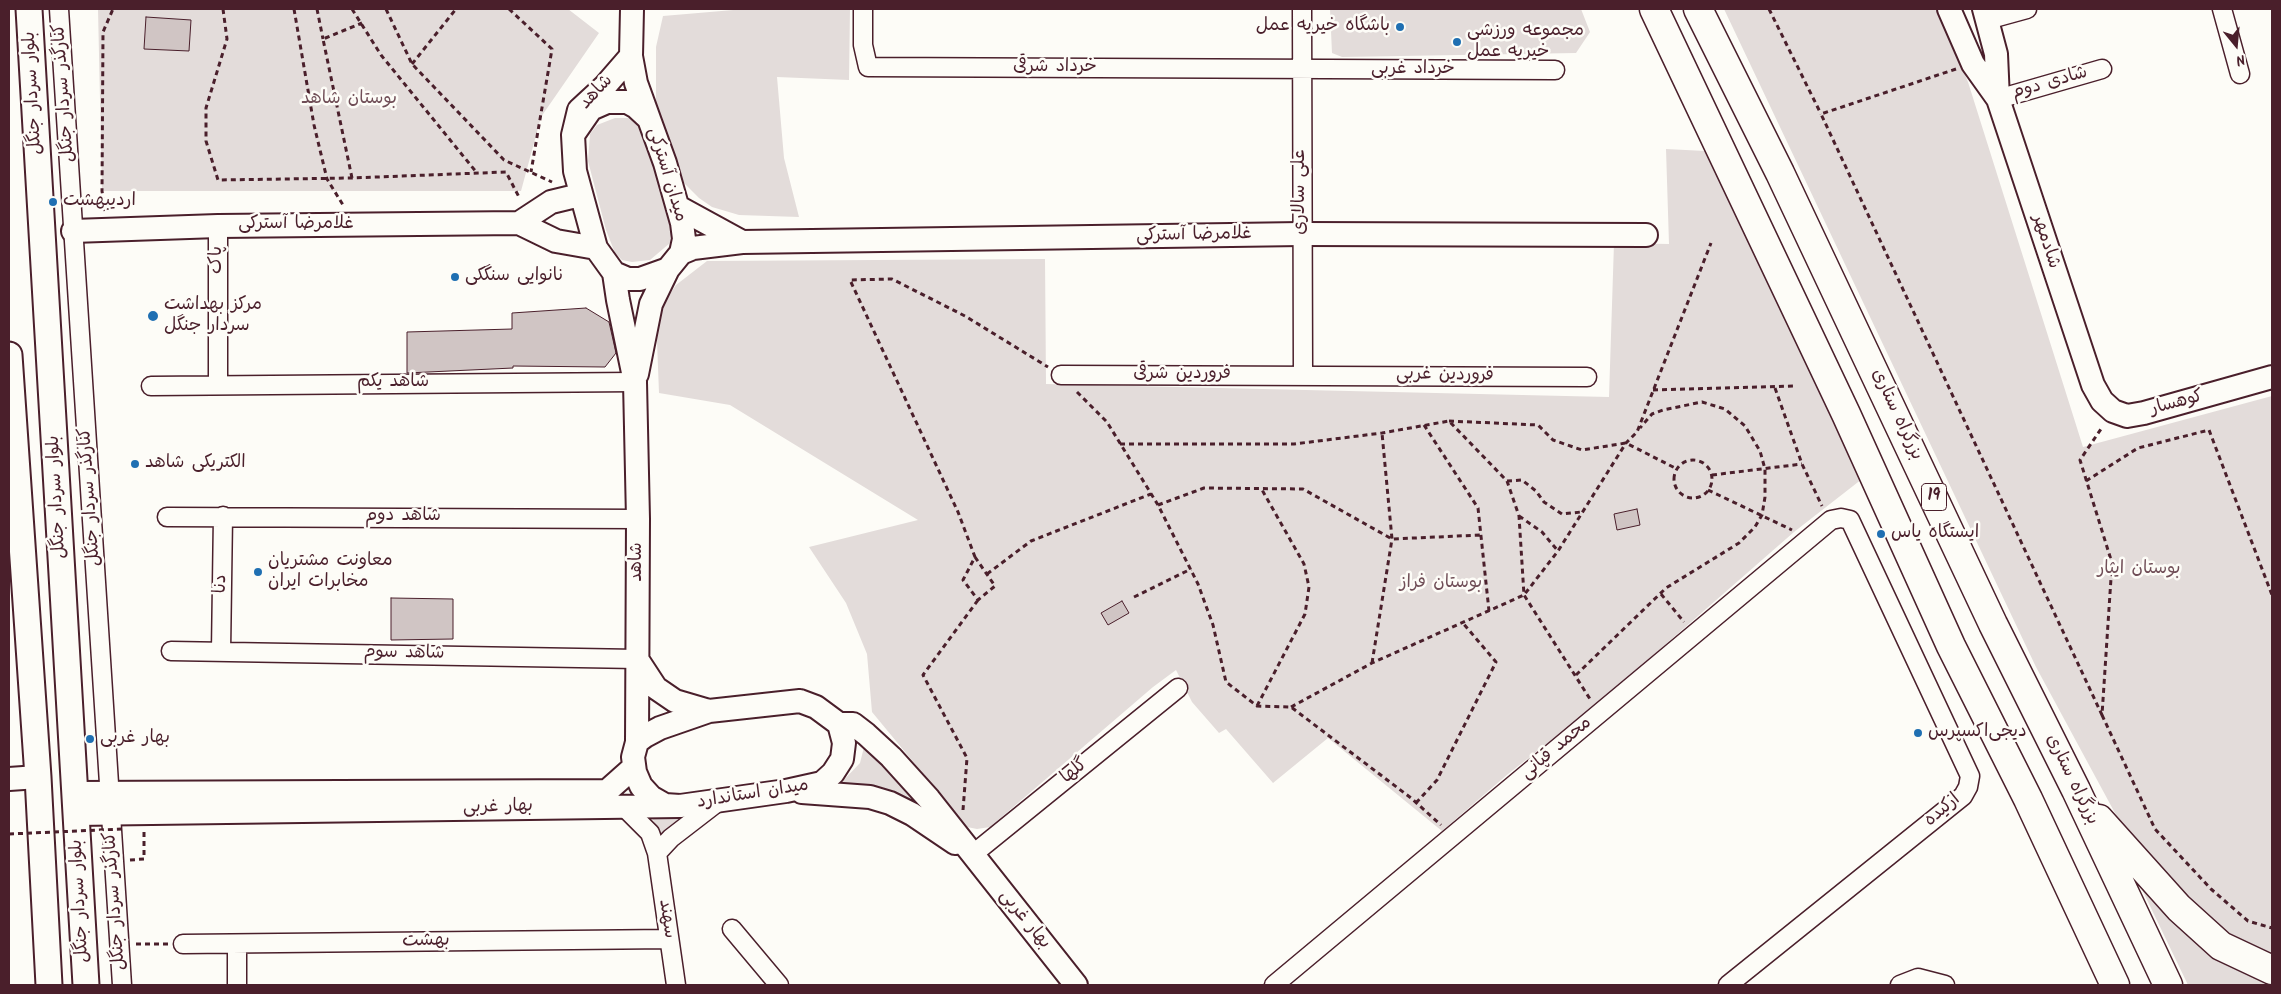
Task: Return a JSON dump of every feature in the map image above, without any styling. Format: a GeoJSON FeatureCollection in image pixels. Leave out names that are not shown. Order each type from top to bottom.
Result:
{"type":"FeatureCollection","features":[{"type":"Feature","properties":{"kind":"highway"},"geometry":{"type":"LineString","coordinates":[[1654,9],[1846,414],[1951,646],[2028,799],[2113,982]]}},
{"type":"Feature","properties":{"kind":"highway","name":"بزرگراه ستاری"},"geometry":{"type":"LineString","coordinates":[[1698,9],[1780,173],[2168,985]]}},
{"type":"Feature","properties":{"kind":"highway"},"geometry":{"type":"LineString","coordinates":[[2076,790],[2107,829],[2179,908],[2221,946],[2272,970]]}},
{"type":"Feature","properties":{"kind":"main road","name":"بلوار سردار جنگل"},"geometry":{"type":"LineString","coordinates":[[29,9],[86,985]]}},
{"type":"Feature","properties":{"kind":"main road","name":"بلوار سردار جنگل"},"geometry":{"type":"LineString","coordinates":[[9,355],[38,778],[49,985]]}},
{"type":"Feature","properties":{"kind":"street","name":"کنارگذر سردار جنگل"},"geometry":{"type":"LineString","coordinates":[[59,9],[114,812],[122,985]]}},
{"type":"Feature","properties":{"kind":"street","name":"شاهد"},"geometry":{"type":"LineString","coordinates":[[632,9],[631,56],[636,83],[649,119]]}},
{"type":"Feature","properties":{"kind":"street","name":"خرداد شرقی"},"geometry":{"type":"LineString","coordinates":[[863,9],[863,44],[868,67],[1301,69]]}},
{"type":"Feature","properties":{"kind":"street","name":"علی سالاری"},"geometry":{"type":"LineString","coordinates":[[1302,9],[1301,234],[1303,374]]}},
{"type":"Feature","properties":{"kind":"street","name":"شادمهر"},"geometry":{"type":"LineString","coordinates":[[1949,9],[1973,64],[1998,99]]}},
{"type":"Feature","properties":{"kind":"street"},"geometry":{"type":"LineString","coordinates":[[1986,14],[2027,9]]}},
{"type":"Feature","properties":{"kind":"street"},"geometry":{"type":"LineString","coordinates":[[2222,9],[2240,74]]}},
{"type":"Feature","properties":{"kind":"street","name":"شادمهر"},"geometry":{"type":"LineString","coordinates":[[1986,14],[1996,54],[1998,99],[2093,385],[2102,401],[2113,411]]}},
{"type":"Feature","properties":{"kind":"street","name":"شاهد"},"geometry":{"type":"LineString","coordinates":[[573,135],[579,110],[605,86],[631,56]]}},
{"type":"Feature","properties":{"kind":"street","name":"خرداد غربی"},"geometry":{"type":"LineString","coordinates":[[1301,69],[1555,70]]}},
{"type":"Feature","properties":{"kind":"street","name":"شادی دوم"},"geometry":{"type":"LineString","coordinates":[[1998,99],[2102,69]]}},
{"type":"Feature","properties":{"kind":"street","name":"میدان آسترکی"},"geometry":{"type":"LineString","coordinates":[[573,135],[591,110],[607,102],[627,102],[636,107],[649,119],[678,207],[684,239],[674,261]]}},
{"type":"Feature","properties":{"kind":"street"},"geometry":{"type":"LineString","coordinates":[[573,135],[574,163],[580,195],[596,248],[614,273],[628,279],[640,279],[674,261]]}},
{"type":"Feature","properties":{"kind":"street"},"geometry":{"type":"LineString","coordinates":[[580,195],[551,202],[524,220],[556,241],[596,248]]}},
{"type":"Feature","properties":{"kind":"street"},"geometry":{"type":"LineString","coordinates":[[678,207],[742,242]]}},
{"type":"Feature","properties":{"kind":"street","name":"غلامرضا آسترکی"},"geometry":{"type":"LineString","coordinates":[[74,231],[524,220]]}},
{"type":"Feature","properties":{"kind":"street","name":"پاک"},"geometry":{"type":"LineString","coordinates":[[218,226],[218,384]]}},
{"type":"Feature","properties":{"kind":"street","name":"غلامرضا آسترکی"},"geometry":{"type":"LineString","coordinates":[[674,261],[693,248],[742,242],[1301,234],[1646,235]]}},
{"type":"Feature","properties":{"kind":"street","name":"شاهد"},"geometry":{"type":"LineString","coordinates":[[635,382],[651,304],[674,261]]}},
{"type":"Feature","properties":{"kind":"street","name":"شاهد"},"geometry":{"type":"LineString","coordinates":[[614,273],[635,382],[638,519],[637,742]]}},
{"type":"Feature","properties":{"kind":"street","name":"فروردین شرقی"},"geometry":{"type":"LineString","coordinates":[[1061,375],[1303,374]]}},
{"type":"Feature","properties":{"kind":"street","name":"فروردین غربی"},"geometry":{"type":"LineString","coordinates":[[1303,374],[1588,377]]}},
{"type":"Feature","properties":{"kind":"street","name":"کوهسار"},"geometry":{"type":"LineString","coordinates":[[2113,411],[2127,416],[2144,413],[2272,377]]}},
{"type":"Feature","properties":{"kind":"street","name":"شاهد یکم"},"geometry":{"type":"LineString","coordinates":[[151,386],[635,382]]}},
{"type":"Feature","properties":{"kind":"street","name":"دنا"},"geometry":{"type":"LineString","coordinates":[[221,651],[223,516]]}},
{"type":"Feature","properties":{"kind":"street","name":"شاهد دوم"},"geometry":{"type":"LineString","coordinates":[[167,517],[638,519]]}},
{"type":"Feature","properties":{"kind":"street","name":"محمد قپانی"},"geometry":{"type":"LineString","coordinates":[[1274,985],[1831,520],[1841,518]]}},
{"type":"Feature","properties":{"kind":"street","name":"ارکیده"},"geometry":{"type":"LineString","coordinates":[[1728,985],[1963,796],[1968,787],[1970,776],[1850,520],[1841,518]]}},
{"type":"Feature","properties":{"kind":"street","name":"شاهد سوم"},"geometry":{"type":"LineString","coordinates":[[171,651],[637,659]]}},
{"type":"Feature","properties":{"kind":"street"},"geometry":{"type":"LineString","coordinates":[[637,659],[656,688],[675,701],[709,711]]}},
{"type":"Feature","properties":{"kind":"street","name":"گلها"},"geometry":{"type":"LineString","coordinates":[[972,855],[1178,688]]}},
{"type":"Feature","properties":{"kind":"street"},"geometry":{"type":"LineString","coordinates":[[634,767],[633,757],[637,742],[660,728],[709,711],[800,701],[816,707],[839,724]]}},
{"type":"Feature","properties":{"kind":"street","name":"بهار غربی"},"geometry":{"type":"LineString","coordinates":[[839,724],[853,724],[866,734],[929,799],[946,823],[1076,985]]}},
{"type":"Feature","properties":{"kind":"street","name":"میدان استاندارد"},"geometry":{"type":"LineString","coordinates":[[634,767],[641,786],[651,797],[665,805],[680,806],[786,791],[822,783],[833,773],[842,759],[844,743],[839,724]]}},
{"type":"Feature","properties":{"kind":"street","name":"بهار غربی"},"geometry":{"type":"LineString","coordinates":[[114,812],[607,791],[634,767]]}},
{"type":"Feature","properties":{"kind":"street"},"geometry":{"type":"LineString","coordinates":[[9,779],[38,778]]}},
{"type":"Feature","properties":{"kind":"street"},"geometry":{"type":"LineString","coordinates":[[786,791],[870,797],[890,803],[912,814],[972,855]]}},
{"type":"Feature","properties":{"kind":"street"},"geometry":{"type":"LineString","coordinates":[[657,853],[671,838],[719,801]]}},
{"type":"Feature","properties":{"kind":"street","name":"بهار غربی"},"geometry":{"type":"LineString","coordinates":[[76,804],[114,812],[680,806]]}},
{"type":"Feature","properties":{"kind":"street","name":"سهند"},"geometry":{"type":"LineString","coordinates":[[624,807],[650,833],[657,853],[676,985]]}},
{"type":"Feature","properties":{"kind":"street"},"geometry":{"type":"LineString","coordinates":[[732,928],[779,985]]}},
{"type":"Feature","properties":{"kind":"street","name":"بهشت"},"geometry":{"type":"LineString","coordinates":[[183,944],[669,939]]}},
{"type":"Feature","properties":{"kind":"street"},"geometry":{"type":"LineString","coordinates":[[237,944],[237,985]]}},
{"type":"Feature","properties":{"kind":"street"},"geometry":{"type":"LineString","coordinates":[[1900,985],[1918,978],[1945,985]]}},
{"type":"Feature","properties":{"kind":"path"},"geometry":{"type":"LineString","coordinates":[[108,230],[102,191],[103,32],[113,9]]}},
{"type":"Feature","properties":{"kind":"path"},"geometry":{"type":"LineString","coordinates":[[223,9],[227,39],[206,108],[206,141],[218,180],[327,179],[506,172]]}},
{"type":"Feature","properties":{"kind":"path"},"geometry":{"type":"LineString","coordinates":[[294,9],[314,125],[327,179],[355,225]]}},
{"type":"Feature","properties":{"kind":"path"},"geometry":{"type":"LineString","coordinates":[[317,9],[352,178]]}},
{"type":"Feature","properties":{"kind":"path"},"geometry":{"type":"LineString","coordinates":[[352,9],[381,55],[477,173]]}},
{"type":"Feature","properties":{"kind":"path"},"geometry":{"type":"LineString","coordinates":[[386,9],[412,64],[504,160],[580,195]]}},
{"type":"Feature","properties":{"kind":"path"},"geometry":{"type":"LineString","coordinates":[[412,64],[456,9]]}},
{"type":"Feature","properties":{"kind":"path"},"geometry":{"type":"LineString","coordinates":[[509,9],[552,49],[531,172]]}},
{"type":"Feature","properties":{"kind":"path"},"geometry":{"type":"LineString","coordinates":[[1769,9],[1821,114],[2155,829],[2211,889],[2248,921],[2272,928]]}},
{"type":"Feature","properties":{"kind":"path"},"geometry":{"type":"LineString","coordinates":[[322,39],[362,24]]}},
{"type":"Feature","properties":{"kind":"path"},"geometry":{"type":"LineString","coordinates":[[1821,114],[1973,64]]}},
{"type":"Feature","properties":{"kind":"path"},"geometry":{"type":"LineString","coordinates":[[504,160],[506,172],[524,220]]}},
{"type":"Feature","properties":{"kind":"path"},"geometry":{"type":"LineString","coordinates":[[1637,432],[1711,243]]}},
{"type":"Feature","properties":{"kind":"path"},"geometry":{"type":"LineString","coordinates":[[946,823],[962,813],[967,758],[923,675],[978,600],[995,586],[975,557],[958,512],[850,280],[892,279],[965,316],[1061,375],[1107,422],[1158,505],[1190,569],[1213,625],[1226,682],[1257,706],[1291,707],[1372,663],[1524,595],[1558,552],[1581,512],[1626,443],[1652,414],[1702,402],[1725,409],[1745,426],[1760,451],[1765,469],[1766,497],[1762,515],[1755,527],[1739,542],[1661,594],[1576,675]]}},
{"type":"Feature","properties":{"kind":"path"},"geometry":{"type":"LineString","coordinates":[[1653,390],[1793,386]]}},
{"type":"Feature","properties":{"kind":"path"},"geometry":{"type":"LineString","coordinates":[[1775,388],[1802,464],[1824,509]]}},
{"type":"Feature","properties":{"kind":"path"},"geometry":{"type":"LineString","coordinates":[[2102,715],[2112,563],[2080,460],[2113,411]]}},
{"type":"Feature","properties":{"kind":"path"},"geometry":{"type":"LineString","coordinates":[[1119,444],[1294,444],[1382,433],[1448,421],[1528,423],[1538,425],[1553,440],[1582,450],[1626,443],[1677,469]]}},
{"type":"Feature","properties":{"kind":"path"},"geometry":{"type":"LineString","coordinates":[[1448,421],[1508,481],[1519,516],[1524,595],[1595,706]]}},
{"type":"Feature","properties":{"kind":"path"},"geometry":{"type":"LineString","coordinates":[[1424,425],[1478,508],[1489,611]]}},
{"type":"Feature","properties":{"kind":"path"},"geometry":{"type":"LineString","coordinates":[[2086,481],[2138,448],[2208,430],[2272,595]]}},
{"type":"Feature","properties":{"kind":"path"},"geometry":{"type":"LineString","coordinates":[[1372,663],[1392,539],[1382,433]]}},
{"type":"Feature","properties":{"kind":"path"},"geometry":{"type":"LineString","coordinates":[[1696,460],[1707,466],[1712,475],[1708,490],[1697,497],[1684,495],[1674,482],[1677,469],[1685,461],[1696,460]]}},
{"type":"Feature","properties":{"kind":"path"},"geometry":{"type":"LineString","coordinates":[[1712,475],[1802,464]]}},
{"type":"Feature","properties":{"kind":"path"},"geometry":{"type":"LineString","coordinates":[[1508,481],[1522,480],[1536,491],[1544,502],[1562,514],[1581,512]]}},
{"type":"Feature","properties":{"kind":"path"},"geometry":{"type":"LineString","coordinates":[[1158,505],[1204,488],[1303,490],[1392,539],[1481,535]]}},
{"type":"Feature","properties":{"kind":"path"},"geometry":{"type":"LineString","coordinates":[[1257,706],[1305,614],[1309,586],[1304,564],[1261,488]]}},
{"type":"Feature","properties":{"kind":"path"},"geometry":{"type":"LineString","coordinates":[[1708,490],[1794,532]]}},
{"type":"Feature","properties":{"kind":"path"},"geometry":{"type":"LineString","coordinates":[[987,574],[1031,541],[1151,494]]}},
{"type":"Feature","properties":{"kind":"path"},"geometry":{"type":"LineString","coordinates":[[1519,516],[1542,532],[1558,552]]}},
{"type":"Feature","properties":{"kind":"path"},"geometry":{"type":"LineString","coordinates":[[975,557],[963,580],[978,600]]}},
{"type":"Feature","properties":{"kind":"path"},"geometry":{"type":"LineString","coordinates":[[1134,597],[1190,569]]}},
{"type":"Feature","properties":{"kind":"path"},"geometry":{"type":"LineString","coordinates":[[1661,594],[1694,634]]}},
{"type":"Feature","properties":{"kind":"path"},"geometry":{"type":"LineString","coordinates":[[1416,803],[1436,780],[1496,662],[1462,622]]}},
{"type":"Feature","properties":{"kind":"path"},"geometry":{"type":"LineString","coordinates":[[1291,707],[1416,803],[1445,828]]}},
{"type":"Feature","properties":{"kind":"path"},"geometry":{"type":"LineString","coordinates":[[9,834],[114,812]]}},
{"type":"Feature","properties":{"kind":"path"},"geometry":{"type":"LineString","coordinates":[[144,828],[144,859]]}},
{"type":"Feature","properties":{"kind":"path"},"geometry":{"type":"LineString","coordinates":[[119,944],[183,944]]}},
{"type":"Feature","properties":{"kind":"green space","name":"بوستان شاهد"},"geometry":{"type":"Polygon","coordinates":[[[98,9],[568,9],[599,33],[541,117],[521,191],[102,191],[98,9]]]}},
{"type":"Feature","properties":{"kind":"green space"},"geometry":{"type":"Polygon","coordinates":[[[745,9],[850,9],[849,80],[777,77],[784,158],[799,217],[739,215],[712,207],[699,198],[675,174],[656,111],[656,47],[663,16],[745,9]]]}},
{"type":"Feature","properties":{"kind":"green space","name":"مجموعه ورزشی خیریه عمل"},"geometry":{"type":"Polygon","coordinates":[[[1330,9],[1581,9],[1590,32],[1576,53],[1342,57],[1332,53],[1330,9]]]}},
{"type":"Feature","properties":{"kind":"green space","name":"بوستان ایثار"},"geometry":{"type":"Polygon","coordinates":[[[1724,9],[1937,9],[1968,82],[2083,447],[2272,396],[2272,959],[2215,928],[2122,826],[2036,667],[1724,9]]]}},
{"type":"Feature","properties":{"kind":"green space"},"geometry":{"type":"Polygon","coordinates":[[[615,118],[632,118],[643,129],[650,143],[672,228],[670,243],[650,260],[632,262],[622,260],[615,253],[606,230],[588,161],[590,134],[597,125],[615,118]]]}},
{"type":"Feature","properties":{"kind":"green space","name":"بوستان فراز"},"geometry":{"type":"Polygon","coordinates":[[[1666,149],[1705,151],[1862,479],[1794,532],[1595,706],[1508,774],[1442,831],[1328,738],[1273,783],[1226,729],[1219,733],[1192,702],[1176,670],[1153,687],[990,827],[977,829],[967,827],[872,712],[867,654],[846,603],[809,547],[918,520],[730,405],[659,393],[656,315],[676,285],[707,261],[1045,259],[1046,384],[1609,397],[1614,243],[1669,244],[1666,149]]]}},
{"type":"Feature","properties":{"kind":"green space"},"geometry":{"type":"Polygon","coordinates":[[[866,739],[946,828],[838,786],[860,763],[866,739]]]}},
{"type":"Feature","properties":{"kind":"green space"},"geometry":{"type":"Polygon","coordinates":[[[650,814],[689,816],[661,835],[650,814]]]}},
{"type":"Feature","properties":{"kind":"green space"},"geometry":{"type":"Polygon","coordinates":[[[2125,854],[2272,979],[2272,985],[2188,985],[2125,854]]]}},
{"type":"Feature","properties":{"kind":"building"},"geometry":{"type":"Polygon","coordinates":[[[146,17],[191,20],[189,51],[144,49],[146,17]]]}},
{"type":"Feature","properties":{"kind":"building"},"geometry":{"type":"Polygon","coordinates":[[[586,308],[609,322],[616,353],[605,367],[513,366],[513,368],[407,373],[407,332],[512,329],[512,313],[586,308]]]}},
{"type":"Feature","properties":{"kind":"building"},"geometry":{"type":"Polygon","coordinates":[[[1637,509],[1640,525],[1617,530],[1614,514],[1637,509]]]}},
{"type":"Feature","properties":{"kind":"building"},"geometry":{"type":"Polygon","coordinates":[[[391,598],[453,599],[453,639],[391,640],[391,598]]]}},
{"type":"Feature","properties":{"kind":"building"},"geometry":{"type":"Polygon","coordinates":[[[1122,601],[1129,613],[1108,625],[1101,613],[1122,601]]]}},
{"type":"Feature","properties":{"kind":"place","name":"باشگاه خیریه عمل"},"geometry":{"type":"Point","coordinates":[1400,27]}},
{"type":"Feature","properties":{"kind":"place","name":"مجموعه ورزشی خیریه عمل"},"geometry":{"type":"Point","coordinates":[1457,42]}},
{"type":"Feature","properties":{"kind":"place","name":"اردیبهشت"},"geometry":{"type":"Point","coordinates":[53,202]}},
{"type":"Feature","properties":{"kind":"place","name":"نانوایی سنگکی"},"geometry":{"type":"Point","coordinates":[455,277]}},
{"type":"Feature","properties":{"kind":"place","name":"مرکز بهداشت سردار جنگل"},"geometry":{"type":"Point","coordinates":[153,316]}},
{"type":"Feature","properties":{"kind":"place","name":"الکتریکی شاهد"},"geometry":{"type":"Point","coordinates":[135,464]}},
{"type":"Feature","properties":{"kind":"place","name":"ایستگاه یاس"},"geometry":{"type":"Point","coordinates":[1881,534]}},
{"type":"Feature","properties":{"kind":"place","name":"معاونت مشتریان مخابرات ایران"},"geometry":{"type":"Point","coordinates":[258,572]}},
{"type":"Feature","properties":{"kind":"place","name":"دیجی‌اکسپرس"},"geometry":{"type":"Point","coordinates":[1918,733]}},
{"type":"Feature","properties":{"kind":"place","name":"بهار غربی"},"geometry":{"type":"Point","coordinates":[90,739]}}]}
